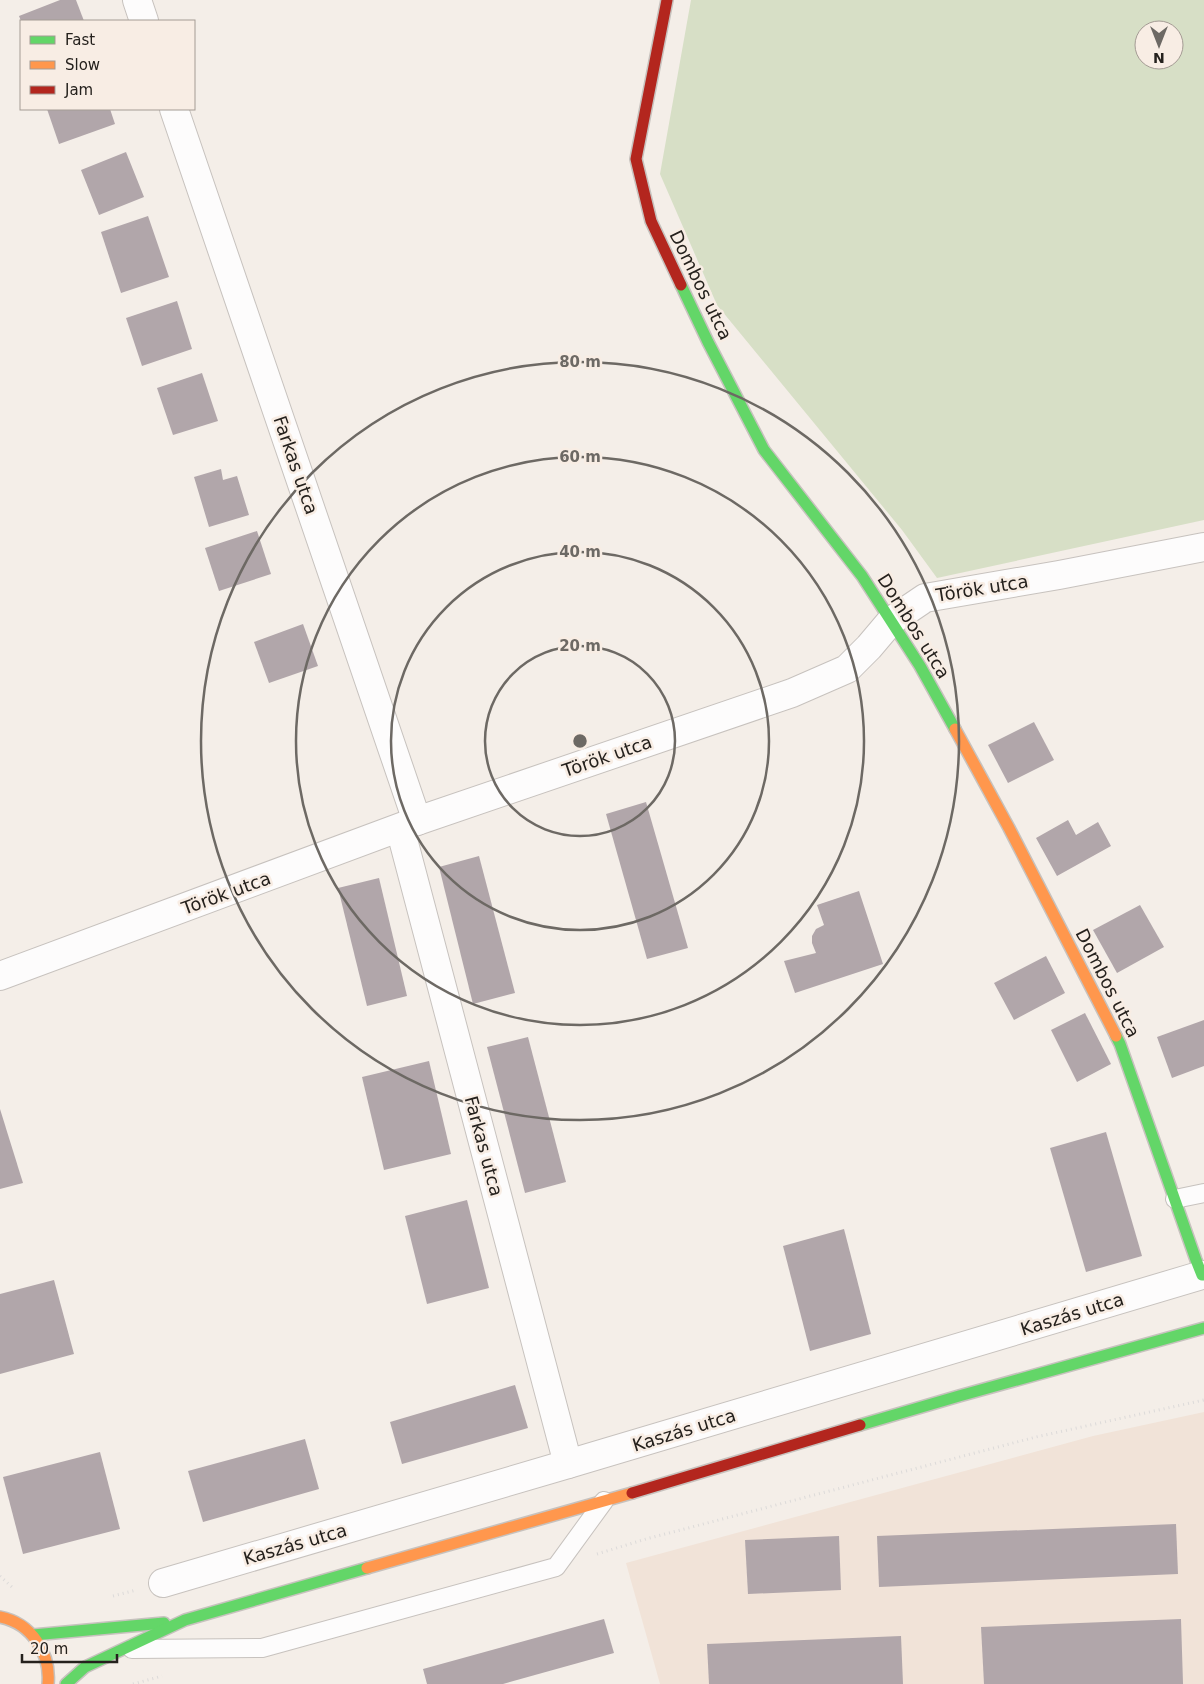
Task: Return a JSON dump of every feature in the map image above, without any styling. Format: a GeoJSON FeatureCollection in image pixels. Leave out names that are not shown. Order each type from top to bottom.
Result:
{"type":"FeatureCollection","features":[{"type":"Feature","properties":{"kind":"main road","name":"Dombos utca"},"geometry":{"type":"LineString","coordinates":[[668,0],[636,160],[651,221],[708,342],[764,450],[862,576],[920,666],[1009,828],[1120,1044],[1203,1275]]}},
{"type":"Feature","properties":{"kind":"main road"},"geometry":{"type":"LineString","coordinates":[[66,1684],[85,1667],[186,1620],[604,1501],[959,1396],[1204,1328]]}},
{"type":"Feature","properties":{"kind":"main road"},"geometry":{"type":"LineString","coordinates":[[0,1617],[12,1620],[33,1635],[45,1656],[49,1679],[48,1684]]}},
{"type":"Feature","properties":{"kind":"main road"},"geometry":{"type":"LineString","coordinates":[[33,1635],[186,1620]]}},
{"type":"Feature","properties":{"kind":"street"},"geometry":{"type":"LineString","coordinates":[[136,0],[144,20]]}},
{"type":"Feature","properties":{"kind":"street","name":"Farkas utca"},"geometry":{"type":"LineString","coordinates":[[174,110],[408,825],[568,1464]]}},
{"type":"Feature","properties":{"kind":"street","name":"Török utca"},"geometry":{"type":"LineString","coordinates":[[0,976],[408,825],[792,694],[847,669],[891,621],[925,598],[1059,576],[1204,547]]}},
{"type":"Feature","properties":{"kind":"street","name":"Kaszás utca"},"geometry":{"type":"LineString","coordinates":[[163,1583],[1203,1275]]}},
{"type":"Feature","properties":{"kind":"lane"},"geometry":{"type":"LineString","coordinates":[[1175,1199],[1204,1193]]}},
{"type":"Feature","properties":{"kind":"lane"},"geometry":{"type":"LineString","coordinates":[[124,1649],[262,1648],[556,1567],[604,1501]]}},
{"type":"Feature","properties":{"kind":"path"},"geometry":{"type":"LineString","coordinates":[[556,1567],[646,1539],[1017,1442],[1204,1400]]}},
{"type":"Feature","properties":{"kind":"path"},"geometry":{"type":"LineString","coordinates":[[0,1576],[15,1590]]}},
{"type":"Feature","properties":{"kind":"path"},"geometry":{"type":"LineString","coordinates":[[108,1597],[163,1583]]}},
{"type":"Feature","properties":{"kind":"shaded area"},"geometry":{"type":"Polygon","coordinates":[[[1204,1412],[1204,1684],[660,1684],[626,1563],[1093,1436],[1204,1412]]]}},
{"type":"Feature","properties":{"kind":"green space"},"geometry":{"type":"Polygon","coordinates":[[[691,0],[1204,0],[1204,520],[937,578],[902,530],[717,305],[660,174],[691,0]]]}},
{"type":"Feature","properties":{"kind":"building"},"geometry":{"type":"Polygon","coordinates":[[[60,0],[76,0],[84,20],[21,20],[19,16],[60,0]]]}},
{"type":"Feature","properties":{"kind":"building"},"geometry":{"type":"Polygon","coordinates":[[[47,110],[110,110],[115,124],[59,144],[47,110]]]}},
{"type":"Feature","properties":{"kind":"building"},"geometry":{"type":"Polygon","coordinates":[[[126,152],[144,197],[99,215],[81,170],[126,152]]]}},
{"type":"Feature","properties":{"kind":"building"},"geometry":{"type":"Polygon","coordinates":[[[148,216],[169,277],[121,293],[101,232],[148,216]]]}},
{"type":"Feature","properties":{"kind":"building"},"geometry":{"type":"Polygon","coordinates":[[[177,301],[192,349],[142,366],[126,318],[177,301]]]}},
{"type":"Feature","properties":{"kind":"building"},"geometry":{"type":"Polygon","coordinates":[[[202,373],[218,421],[173,435],[157,388],[202,373]]]}},
{"type":"Feature","properties":{"kind":"building"},"geometry":{"type":"Polygon","coordinates":[[[221,469],[223,480],[237,476],[249,515],[209,527],[194,477],[221,469]]]}},
{"type":"Feature","properties":{"kind":"building"},"geometry":{"type":"Polygon","coordinates":[[[257,531],[271,574],[219,591],[205,548],[257,531]]]}},
{"type":"Feature","properties":{"kind":"building"},"geometry":{"type":"Polygon","coordinates":[[[303,624],[318,666],[269,683],[254,642],[303,624]]]}},
{"type":"Feature","properties":{"kind":"building"},"geometry":{"type":"Polygon","coordinates":[[[1034,722],[1054,760],[1008,783],[988,745],[1034,722]]]}},
{"type":"Feature","properties":{"kind":"building"},"geometry":{"type":"Polygon","coordinates":[[[646,802],[688,948],[647,959],[606,814],[646,802]]]}},
{"type":"Feature","properties":{"kind":"building"},"geometry":{"type":"Polygon","coordinates":[[[1068,820],[1076,835],[1098,822],[1111,846],[1057,876],[1036,838],[1068,820]]]}},
{"type":"Feature","properties":{"kind":"building"},"geometry":{"type":"Polygon","coordinates":[[[479,856],[515,993],[473,1004],[439,867],[479,856]]]}},
{"type":"Feature","properties":{"kind":"building"},"geometry":{"type":"Polygon","coordinates":[[[379,878],[407,996],[367,1006],[338,888],[379,878]]]}},
{"type":"Feature","properties":{"kind":"building"},"geometry":{"type":"Polygon","coordinates":[[[859,891],[883,964],[795,993],[784,961],[816,953],[812,943],[812,936],[816,929],[824,925],[817,905],[859,891]]]}},
{"type":"Feature","properties":{"kind":"building"},"geometry":{"type":"Polygon","coordinates":[[[1140,905],[1164,947],[1117,973],[1093,930],[1140,905]]]}},
{"type":"Feature","properties":{"kind":"building"},"geometry":{"type":"Polygon","coordinates":[[[1046,956],[1065,993],[1014,1020],[994,983],[1046,956]]]}},
{"type":"Feature","properties":{"kind":"building"},"geometry":{"type":"Polygon","coordinates":[[[1085,1013],[1111,1064],[1077,1082],[1051,1030],[1085,1013]]]}},
{"type":"Feature","properties":{"kind":"building"},"geometry":{"type":"Polygon","coordinates":[[[1204,1020],[1204,1066],[1172,1078],[1157,1037],[1204,1020]]]}},
{"type":"Feature","properties":{"kind":"building"},"geometry":{"type":"Polygon","coordinates":[[[528,1037],[566,1182],[525,1193],[487,1047],[528,1037]]]}},
{"type":"Feature","properties":{"kind":"building"},"geometry":{"type":"Polygon","coordinates":[[[429,1061],[451,1154],[384,1170],[362,1077],[429,1061]]]}},
{"type":"Feature","properties":{"kind":"building"},"geometry":{"type":"Polygon","coordinates":[[[0,1109],[23,1183],[0,1189],[0,1109]]]}},
{"type":"Feature","properties":{"kind":"building"},"geometry":{"type":"Polygon","coordinates":[[[1106,1132],[1142,1256],[1086,1272],[1050,1148],[1106,1132]]]}},
{"type":"Feature","properties":{"kind":"building"},"geometry":{"type":"Polygon","coordinates":[[[467,1200],[489,1288],[427,1304],[405,1216],[467,1200]]]}},
{"type":"Feature","properties":{"kind":"building"},"geometry":{"type":"Polygon","coordinates":[[[844,1229],[871,1334],[810,1351],[783,1246],[844,1229]]]}},
{"type":"Feature","properties":{"kind":"building"},"geometry":{"type":"Polygon","coordinates":[[[54,1280],[74,1354],[0,1374],[0,1294],[54,1280]]]}},
{"type":"Feature","properties":{"kind":"building"},"geometry":{"type":"Polygon","coordinates":[[[515,1385],[528,1428],[402,1464],[390,1422],[515,1385]]]}},
{"type":"Feature","properties":{"kind":"building"},"geometry":{"type":"Polygon","coordinates":[[[305,1439],[319,1489],[203,1522],[188,1471],[305,1439]]]}},
{"type":"Feature","properties":{"kind":"building"},"geometry":{"type":"Polygon","coordinates":[[[100,1452],[120,1529],[23,1554],[3,1477],[100,1452]]]}},
{"type":"Feature","properties":{"kind":"building"},"geometry":{"type":"Polygon","coordinates":[[[1176,1524],[1178,1574],[879,1587],[877,1536],[1176,1524]]]}},
{"type":"Feature","properties":{"kind":"building"},"geometry":{"type":"Polygon","coordinates":[[[839,1536],[841,1590],[748,1594],[745,1540],[839,1536]]]}},
{"type":"Feature","properties":{"kind":"building"},"geometry":{"type":"Polygon","coordinates":[[[604,1619],[614,1653],[503,1684],[427,1684],[423,1669],[604,1619]]]}},
{"type":"Feature","properties":{"kind":"building"},"geometry":{"type":"Polygon","coordinates":[[[1181,1619],[1183,1684],[984,1684],[981,1627],[1181,1619]]]}},
{"type":"Feature","properties":{"kind":"building"},"geometry":{"type":"Polygon","coordinates":[[[901,1636],[903,1684],[709,1684],[707,1644],[901,1636]]]}},
{"type":"Feature","properties":{"kind":"traffic: fast"},"geometry":{"type":"LineString","coordinates":[[681,285],[764,450],[862,576],[920,666],[955,729]]}},
{"type":"Feature","properties":{"kind":"traffic: fast"},"geometry":{"type":"LineString","coordinates":[[1116,1036],[1196,1260],[1202,1275],[1204,1275]]}},
{"type":"Feature","properties":{"kind":"traffic: fast"},"geometry":{"type":"LineString","coordinates":[[860,1425],[1204,1328]]}},
{"type":"Feature","properties":{"kind":"traffic: fast"},"geometry":{"type":"LineString","coordinates":[[66,1684],[85,1667],[185,1620],[367,1568]]}},
{"type":"Feature","properties":{"kind":"traffic: fast"},"geometry":{"type":"LineString","coordinates":[[33,1635],[164,1623]]}},
{"type":"Feature","properties":{"kind":"traffic: slow"},"geometry":{"type":"LineString","coordinates":[[955,729],[1009,828],[1116,1036]]}},
{"type":"Feature","properties":{"kind":"traffic: slow"},"geometry":{"type":"LineString","coordinates":[[367,1568],[632,1493]]}},
{"type":"Feature","properties":{"kind":"traffic: slow"},"geometry":{"type":"LineString","coordinates":[[0,1617],[11,1620],[21,1626],[37,1641],[46,1661],[48,1684]]}},
{"type":"Feature","properties":{"kind":"traffic: jam"},"geometry":{"type":"LineString","coordinates":[[667,0],[636,159],[651,221],[681,285]]}},
{"type":"Feature","properties":{"kind":"traffic: jam"},"geometry":{"type":"LineString","coordinates":[[632,1493],[860,1425]]}}]}
